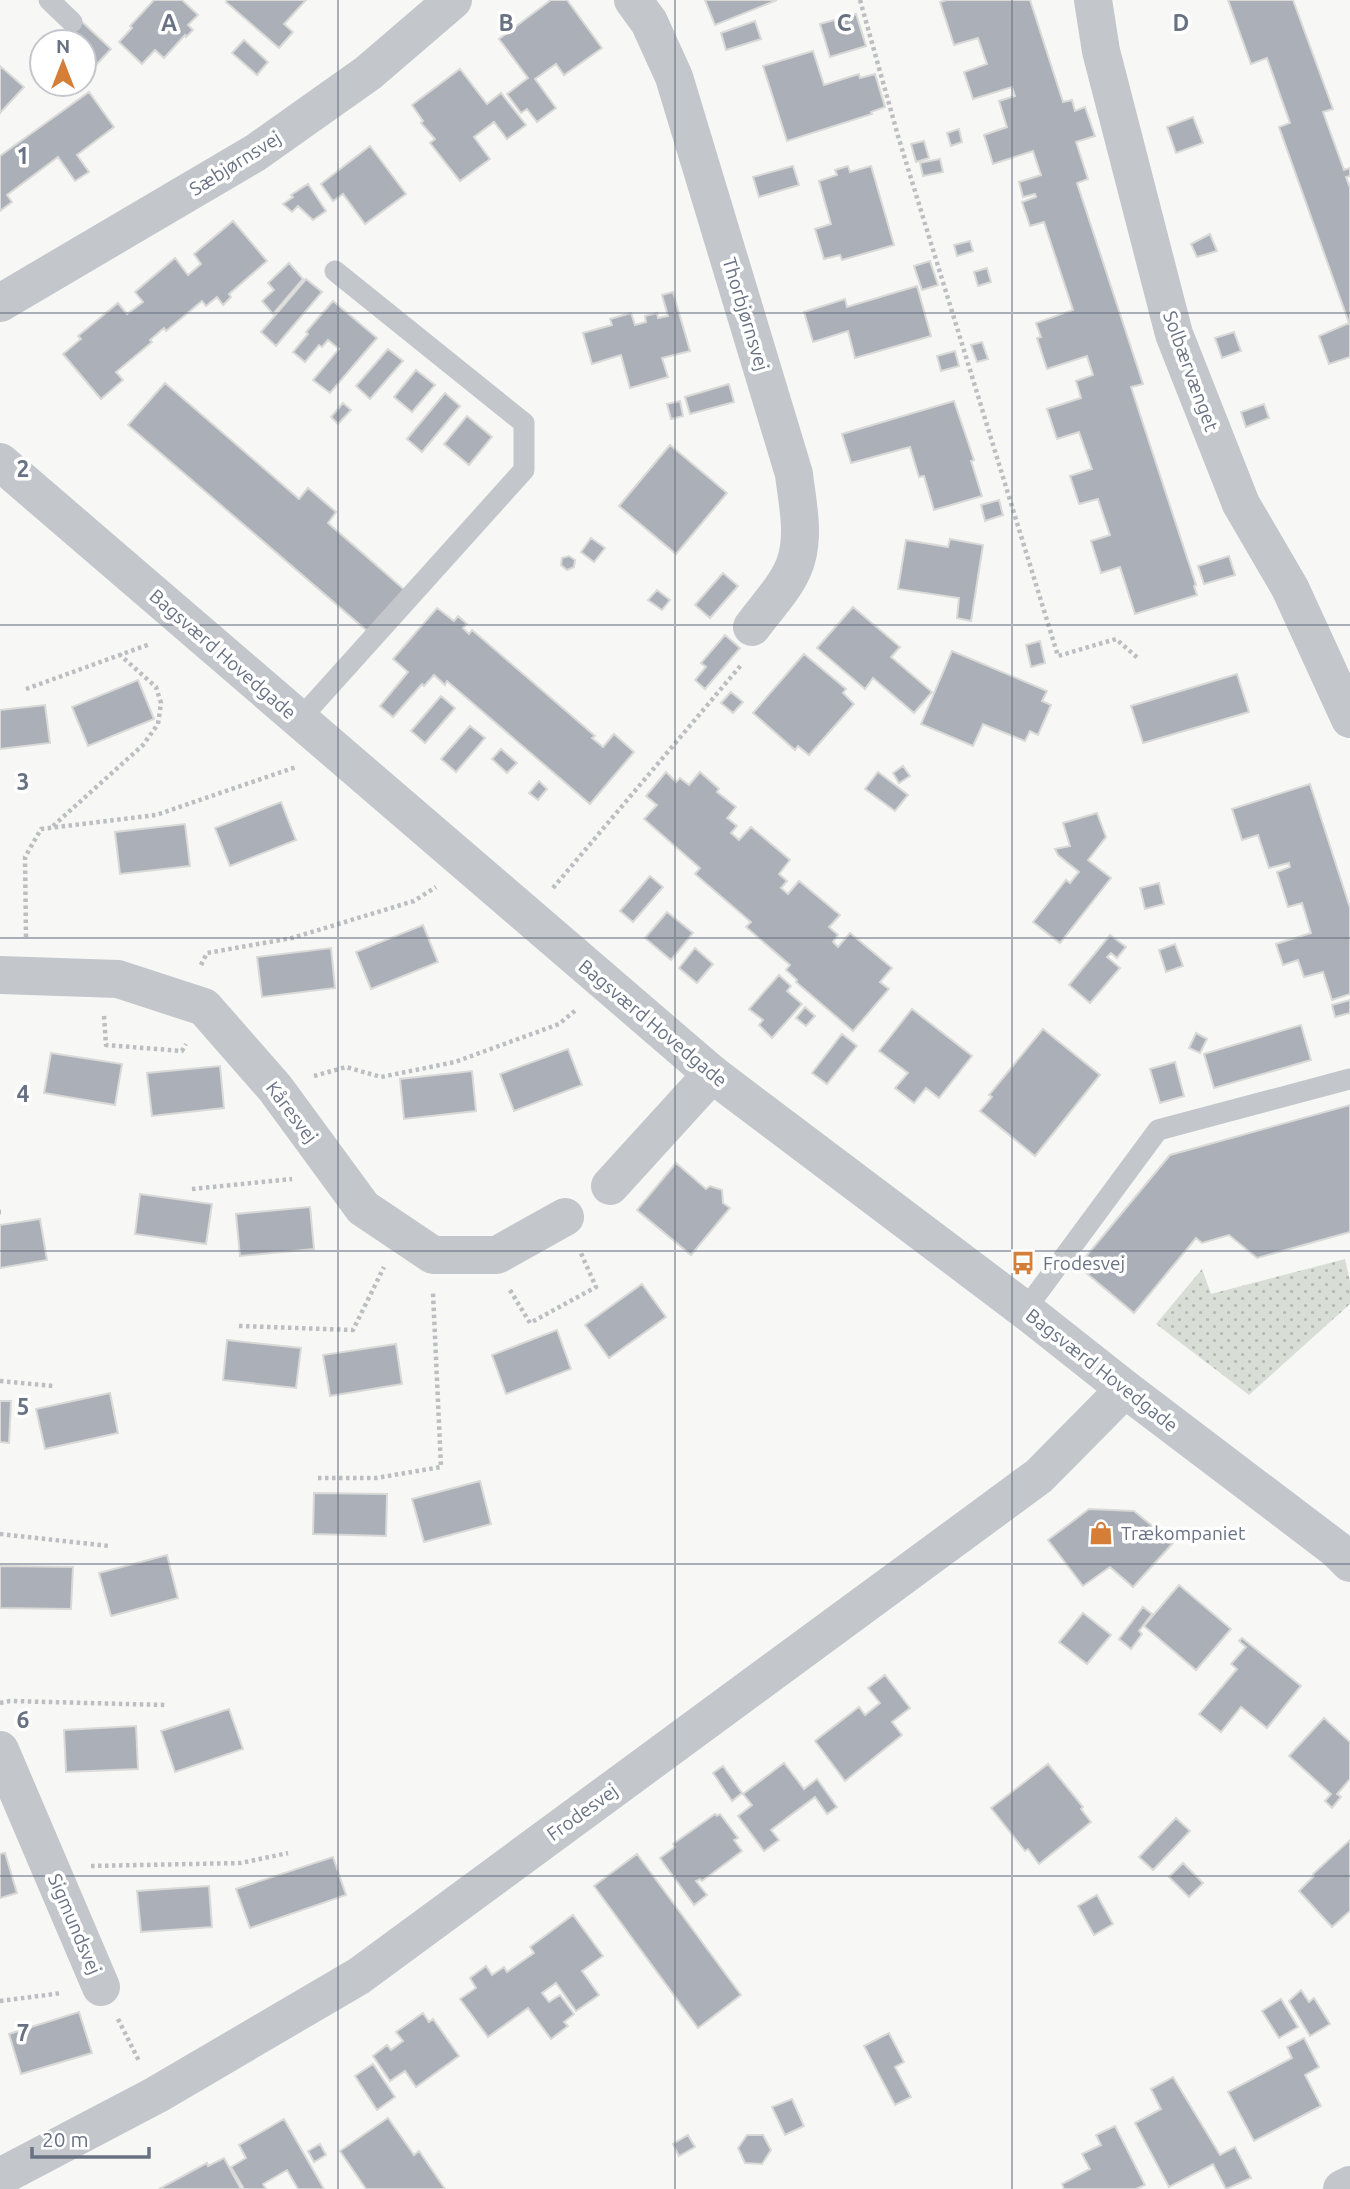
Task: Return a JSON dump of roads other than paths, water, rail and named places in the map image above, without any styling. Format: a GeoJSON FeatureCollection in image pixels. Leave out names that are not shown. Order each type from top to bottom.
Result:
{"type":"FeatureCollection","features":[{"type":"Feature","properties":{"kind":"street","name":"Sæbjørnsvej"},"geometry":{"type":"LineString","coordinates":[[0,303],[255,153],[368,73],[453,0]]}},
{"type":"Feature","properties":{"kind":"street","name":"Thorbjørnsvej"},"geometry":{"type":"LineString","coordinates":[[633,0],[649,22],[674,77],[794,474],[800,523],[797,558],[783,586],[752,627]]}},
{"type":"Feature","properties":{"kind":"street","name":"Solbærvænget"},"geometry":{"type":"LineString","coordinates":[[1093,0],[1101,51],[1174,334],[1241,504],[1290,588],[1350,719]]}},
{"type":"Feature","properties":{"kind":"street","name":"Bagsværd Hovedgade"},"geometry":{"type":"LineString","coordinates":[[0,462],[712,1074],[1025,1310],[1125,1389],[1345,1549]]}},
{"type":"Feature","properties":{"kind":"street","name":"Kåresvej"},"geometry":{"type":"LineString","coordinates":[[13,976],[118,979],[204,1007],[275,1088],[363,1208],[433,1255],[497,1255],[565,1217]]}},
{"type":"Feature","properties":{"kind":"street"},"geometry":{"type":"LineString","coordinates":[[610,1186],[712,1074]]}},
{"type":"Feature","properties":{"kind":"street","name":"Frodesvej"},"geometry":{"type":"LineString","coordinates":[[0,2176],[156,2095],[359,1976],[1039,1476],[1125,1389]]}},
{"type":"Feature","properties":{"kind":"street","name":"Sigmundsvej"},"geometry":{"type":"LineString","coordinates":[[0,1750],[100,1983]]}},
{"type":"Feature","properties":{"kind":"street"},"geometry":{"type":"LineString","coordinates":[[1342,2189],[1350,2185]]}},
{"type":"Feature","properties":{"kind":"lane"},"geometry":{"type":"LineString","coordinates":[[49,0],[72,22]]}},
{"type":"Feature","properties":{"kind":"lane"},"geometry":{"type":"LineString","coordinates":[[299,720],[524,470],[524,423],[335,271]]}},
{"type":"Feature","properties":{"kind":"lane"},"geometry":{"type":"LineString","coordinates":[[1025,1310],[1158,1130],[1350,1079]]}},
{"type":"Feature","properties":{"kind":"place","name":"Frodesvej"},"geometry":{"type":"Point","coordinates":[1023,1263]}},
{"type":"Feature","properties":{"kind":"place","name":"Trækompaniet"},"geometry":{"type":"Point","coordinates":[1101,1533]}}]}
